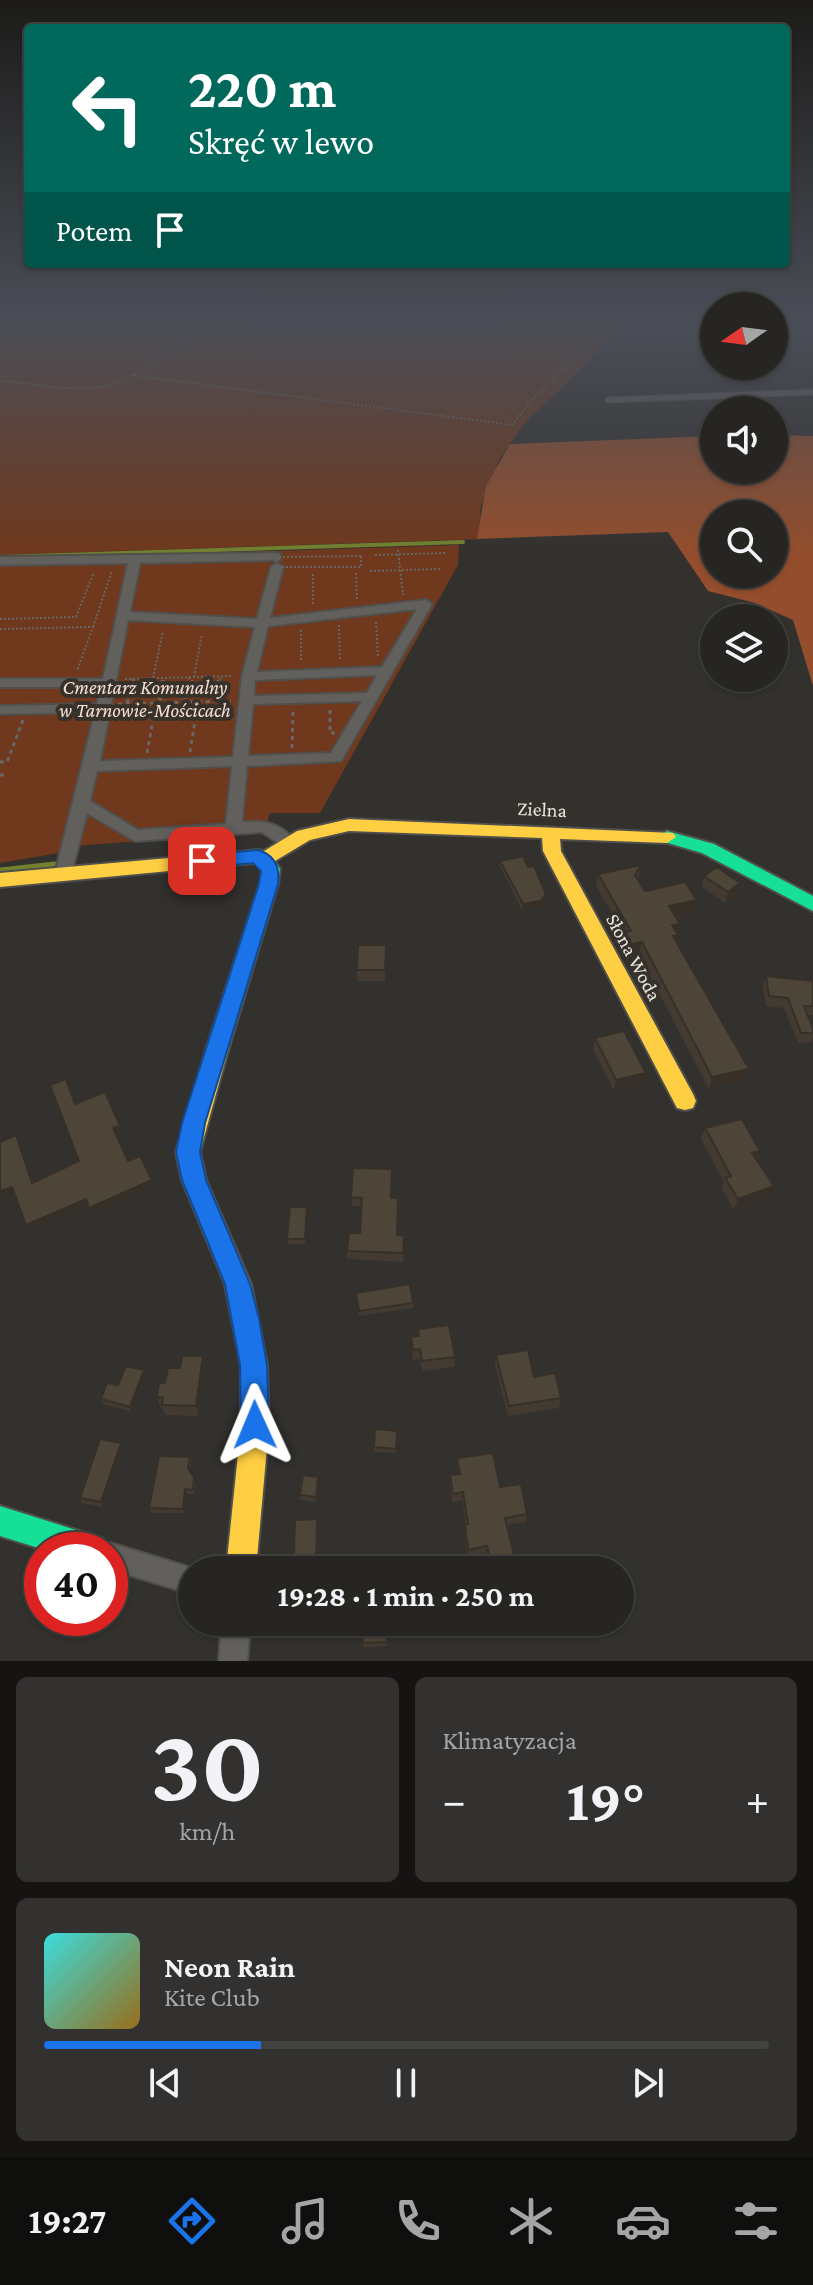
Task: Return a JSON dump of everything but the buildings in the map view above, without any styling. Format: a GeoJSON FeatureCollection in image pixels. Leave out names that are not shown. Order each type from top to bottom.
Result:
{"type":"FeatureCollection","features":[{"type":"Feature","properties":{"kind":"street"},"geometry":{"type":"LineString","coordinates":[[63,874],[91,766],[135,559]]}},
{"type":"Feature","properties":{"kind":"street"},"geometry":{"type":"LineString","coordinates":[[0,561],[135,559],[276,562],[249,676],[233,830]]}},
{"type":"Feature","properties":{"kind":"street"},"geometry":{"type":"LineString","coordinates":[[91,766],[336,758],[383,672],[426,604],[262,623],[123,616]]}},
{"type":"Feature","properties":{"kind":"street"},"geometry":{"type":"LineString","coordinates":[[249,676],[383,672]]}},
{"type":"Feature","properties":{"kind":"street"},"geometry":{"type":"LineString","coordinates":[[0,683],[108,681]]}},
{"type":"Feature","properties":{"kind":"street"},"geometry":{"type":"LineString","coordinates":[[246,700],[372,697]]}},
{"type":"Feature","properties":{"kind":"street"},"geometry":{"type":"LineString","coordinates":[[0,710],[103,706]]}},
{"type":"Feature","properties":{"kind":"street"},"geometry":{"type":"LineString","coordinates":[[81,803],[135,836],[265,826],[286,840]]}},
{"type":"Feature","properties":{"kind":"street","name":"Zielna"},"geometry":{"type":"LineString","coordinates":[[265,861],[286,840],[301,832],[349,825],[695,841],[813,904]]}},
{"type":"Feature","properties":{"kind":"street","name":"Słona Woda"},"geometry":{"type":"LineString","coordinates":[[551,832],[552,851],[685,1101]]}},
{"type":"Feature","properties":{"kind":"street"},"geometry":{"type":"LineString","coordinates":[[0,880],[258,856],[271,869],[269,884],[194,1123],[188,1152],[194,1180],[238,1284],[254,1365],[255,1425],[242,1556]]}},
{"type":"Feature","properties":{"kind":"street"},"geometry":{"type":"LineString","coordinates":[[0,1521],[35,1532]]}},
{"type":"Feature","properties":{"kind":"street"},"geometry":{"type":"LineString","coordinates":[[128,1561],[178,1577]]}},
{"type":"Feature","properties":{"kind":"street"},"geometry":{"type":"LineString","coordinates":[[233,1661],[235,1636]]}},
{"type":"Feature","properties":{"kind":"path"},"geometry":{"type":"LineString","coordinates":[[333,402],[512,425],[531,402]]}},
{"type":"Feature","properties":{"kind":"path"},"geometry":{"type":"LineString","coordinates":[[399,552],[404,606]]}},
{"type":"Feature","properties":{"kind":"path"},"geometry":{"type":"LineString","coordinates":[[375,555],[447,553]]}},
{"type":"Feature","properties":{"kind":"path"},"geometry":{"type":"LineString","coordinates":[[361,556],[361,567],[276,562],[361,556]]}},
{"type":"Feature","properties":{"kind":"path"},"geometry":{"type":"LineString","coordinates":[[370,571],[440,569]]}},
{"type":"Feature","properties":{"kind":"path"},"geometry":{"type":"LineString","coordinates":[[0,619],[76,617],[94,571],[113,571],[73,683]]}},
{"type":"Feature","properties":{"kind":"path"},"geometry":{"type":"LineString","coordinates":[[356,573],[358,612]]}},
{"type":"Feature","properties":{"kind":"path"},"geometry":{"type":"LineString","coordinates":[[301,674],[313,574]]}},
{"type":"Feature","properties":{"kind":"path"},"geometry":{"type":"LineString","coordinates":[[375,610],[383,672]]}},
{"type":"Feature","properties":{"kind":"path"},"geometry":{"type":"LineString","coordinates":[[339,614],[340,673]]}},
{"type":"Feature","properties":{"kind":"path"},"geometry":{"type":"LineString","coordinates":[[153,678],[166,618]]}},
{"type":"Feature","properties":{"kind":"path"},"geometry":{"type":"LineString","coordinates":[[194,677],[204,620]]}},
{"type":"Feature","properties":{"kind":"path"},"geometry":{"type":"LineString","coordinates":[[0,629],[93,627]]}},
{"type":"Feature","properties":{"kind":"path"},"geometry":{"type":"LineString","coordinates":[[179,702],[198,689],[210,689],[224,676]]}},
{"type":"Feature","properties":{"kind":"path"},"geometry":{"type":"LineString","coordinates":[[108,681],[249,676]]}},
{"type":"Feature","properties":{"kind":"path"},"geometry":{"type":"LineString","coordinates":[[187,677],[196,683],[198,689]]}},
{"type":"Feature","properties":{"kind":"path"},"geometry":{"type":"LineString","coordinates":[[142,691],[153,691],[166,678]]}},
{"type":"Feature","properties":{"kind":"path"},"geometry":{"type":"LineString","coordinates":[[132,679],[142,691]]}},
{"type":"Feature","properties":{"kind":"path"},"geometry":{"type":"LineString","coordinates":[[210,689],[214,696],[223,701]]}},
{"type":"Feature","properties":{"kind":"path"},"geometry":{"type":"LineString","coordinates":[[123,704],[139,696],[142,691]]}},
{"type":"Feature","properties":{"kind":"path"},"geometry":{"type":"LineString","coordinates":[[153,691],[164,703]]}},
{"type":"Feature","properties":{"kind":"path"},"geometry":{"type":"LineString","coordinates":[[330,698],[330,733],[351,733]]}},
{"type":"Feature","properties":{"kind":"path"},"geometry":{"type":"LineString","coordinates":[[291,760],[294,699]]}},
{"type":"Feature","properties":{"kind":"path"},"geometry":{"type":"LineString","coordinates":[[103,706],[246,700]]}},
{"type":"Feature","properties":{"kind":"path"},"geometry":{"type":"LineString","coordinates":[[188,764],[198,702]]}},
{"type":"Feature","properties":{"kind":"path"},"geometry":{"type":"LineString","coordinates":[[145,765],[156,703]]}},
{"type":"Feature","properties":{"kind":"path"},"geometry":{"type":"LineString","coordinates":[[0,762],[7,762],[26,710]]}},
{"type":"Feature","properties":{"kind":"green space"},"geometry":{"type":"Polygon","coordinates":[[[0,402],[547,402],[524,424],[499,460],[480,509],[482,539],[0,555],[0,402]]]}},
{"type":"Feature","properties":{"kind":"green space","name":"Cmentarz Komunalny w Tarnowie-Mościcach"},"geometry":{"type":"Polygon","coordinates":[[[459,545],[458,565],[320,813],[270,813],[264,832],[60,847],[59,853],[0,863],[0,560],[459,545]]]}},
{"type":"Feature","properties":{"kind":"shaded area"},"geometry":{"type":"Polygon","coordinates":[[[788,435],[813,436],[813,686],[793,620],[788,618],[788,604],[757,604],[706,588],[788,588],[788,500],[700,500],[700,579],[668,532],[477,539],[486,486],[510,444],[700,437],[700,484],[788,484],[788,435]]]}},
{"type":"Feature","properties":{"kind":"waterway"},"geometry":{"type":"LineString","coordinates":[[0,557],[463,542]]}},
{"type":"Feature","properties":{"kind":"waterway"},"geometry":{"type":"LineString","coordinates":[[0,870],[64,863]]}},
{"type":"Feature","properties":{"kind":"traffic: fast"},"geometry":{"type":"LineString","coordinates":[[667,837],[708,848],[813,904]]}},
{"type":"Feature","properties":{"kind":"traffic: fast"},"geometry":{"type":"LineString","coordinates":[[218,1047],[269,884],[271,869],[265,861]]}},
{"type":"Feature","properties":{"kind":"traffic: fast"},"geometry":{"type":"LineString","coordinates":[[0,1521],[35,1532]]}},
{"type":"Feature","properties":{"kind":"traffic: slow"},"geometry":{"type":"LineString","coordinates":[[265,861],[304,836],[349,825],[667,837]]}},
{"type":"Feature","properties":{"kind":"traffic: slow"},"geometry":{"type":"LineString","coordinates":[[551,832],[552,851],[685,1101]]}},
{"type":"Feature","properties":{"kind":"traffic: slow"},"geometry":{"type":"LineString","coordinates":[[0,880],[258,856],[265,861]]}},
{"type":"Feature","properties":{"kind":"traffic: slow"},"geometry":{"type":"LineString","coordinates":[[218,1047],[188,1152],[194,1180],[238,1284],[254,1365],[255,1425],[242,1556]]}},
{"type":"Feature","properties":{"kind":"route"},"geometry":{"type":"LineString","coordinates":[[202,861],[258,856],[271,869],[269,884],[194,1123],[188,1152],[194,1180],[238,1284],[254,1365],[255,1425]]}}]}
